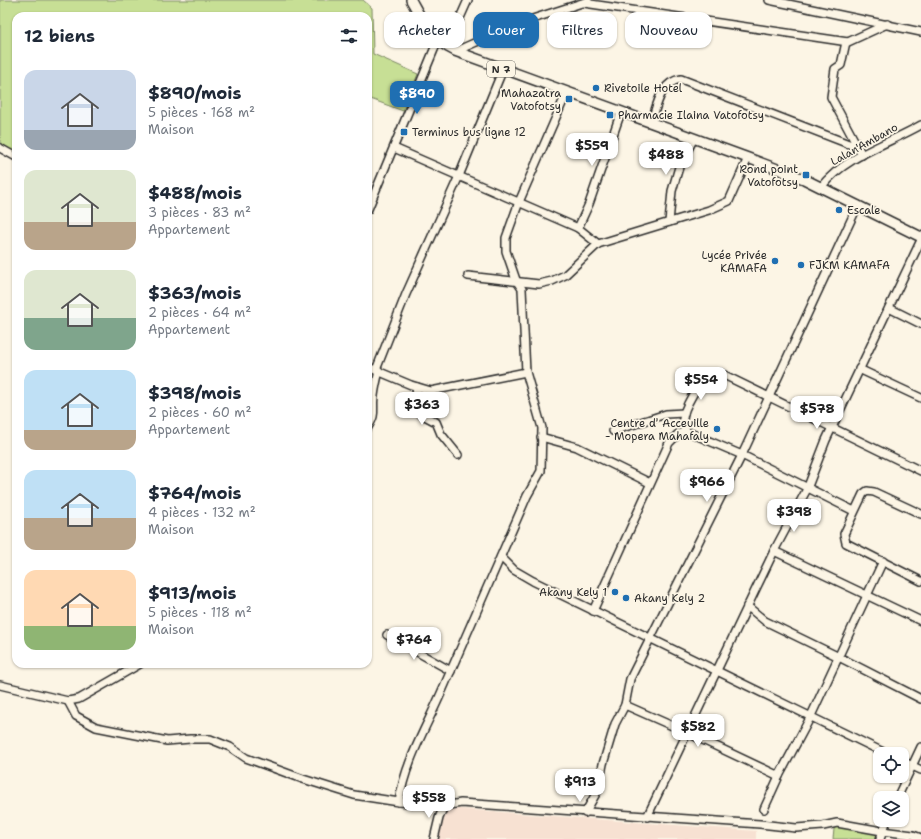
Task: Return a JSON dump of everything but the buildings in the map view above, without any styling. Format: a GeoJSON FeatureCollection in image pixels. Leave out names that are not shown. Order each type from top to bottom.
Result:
{"type":"FeatureCollection","features":[{"type":"Feature","properties":{"kind":"main road","name":"N 7"},"geometry":{"type":"LineString","coordinates":[[411,0],[417,12]]}},
{"type":"Feature","properties":{"kind":"main road","name":"N 7"},"geometry":{"type":"LineString","coordinates":[[449,48],[456,52],[748,158],[821,187],[921,238]]}},
{"type":"Feature","properties":{"kind":"street"},"geometry":{"type":"LineString","coordinates":[[463,12],[468,0]]}},
{"type":"Feature","properties":{"kind":"street"},"geometry":{"type":"LineString","coordinates":[[456,52],[517,24],[592,0]]}},
{"type":"Feature","properties":{"kind":"street"},"geometry":{"type":"LineString","coordinates":[[769,0],[921,32]]}},
{"type":"Feature","properties":{"kind":"street"},"geometry":{"type":"LineString","coordinates":[[584,3],[846,42],[887,24]]}},
{"type":"Feature","properties":{"kind":"street"},"geometry":{"type":"LineString","coordinates":[[846,42],[841,65],[835,69],[831,97],[862,155]]}},
{"type":"Feature","properties":{"kind":"street"},"geometry":{"type":"LineString","coordinates":[[372,200],[435,48]]}},
{"type":"Feature","properties":{"kind":"street"},"geometry":{"type":"LineString","coordinates":[[372,421],[373,398],[378,370],[406,294],[459,176],[503,69]]}},
{"type":"Feature","properties":{"kind":"street"},"geometry":{"type":"LineString","coordinates":[[651,123],[661,94],[666,86],[673,80],[681,80],[854,146],[857,144]]}},
{"type":"Feature","properties":{"kind":"street"},"geometry":{"type":"LineString","coordinates":[[399,802],[401,787],[410,758],[430,719],[527,496],[541,471],[542,428],[526,372],[522,289],[518,283],[506,251],[506,238],[519,202],[567,92]]}},
{"type":"Feature","properties":{"kind":"street"},"geometry":{"type":"LineString","coordinates":[[578,228],[589,204],[621,112]]}},
{"type":"Feature","properties":{"kind":"street","name":"Lalan'Ambano"},"geometry":{"type":"LineString","coordinates":[[821,187],[830,176],[862,155],[921,125]]}},
{"type":"Feature","properties":{"kind":"street"},"geometry":{"type":"LineString","coordinates":[[669,222],[672,191],[679,167],[694,138]]}},
{"type":"Feature","properties":{"kind":"street"},"geometry":{"type":"LineString","coordinates":[[0,148],[12,155]]}},
{"type":"Feature","properties":{"kind":"street"},"geometry":{"type":"LineString","coordinates":[[394,148],[578,228],[598,244]]}},
{"type":"Feature","properties":{"kind":"street"},"geometry":{"type":"LineString","coordinates":[[468,276],[518,283],[539,284],[552,282],[565,275],[598,244],[709,210],[729,201],[748,158]]}},
{"type":"Feature","properties":{"kind":"street"},"geometry":{"type":"LineString","coordinates":[[585,813],[598,790],[603,764],[614,724],[625,705],[630,679],[742,454],[858,205]]}},
{"type":"Feature","properties":{"kind":"street"},"geometry":{"type":"LineString","coordinates":[[647,817],[747,606],[807,489],[826,440],[921,238]]}},
{"type":"Feature","properties":{"kind":"street"},"geometry":{"type":"LineString","coordinates":[[889,308],[921,324]]}},
{"type":"Feature","properties":{"kind":"street"},"geometry":{"type":"LineString","coordinates":[[372,368],[431,391],[526,372]]}},
{"type":"Feature","properties":{"kind":"street"},"geometry":{"type":"LineString","coordinates":[[859,369],[921,398]]}},
{"type":"Feature","properties":{"kind":"street"},"geometry":{"type":"LineString","coordinates":[[686,431],[682,419],[701,381],[707,375],[712,373],[720,373],[921,471]]}},
{"type":"Feature","properties":{"kind":"street"},"geometry":{"type":"LineString","coordinates":[[418,387],[415,402],[421,414],[436,422],[441,434],[458,455]]}},
{"type":"Feature","properties":{"kind":"street"},"geometry":{"type":"LineString","coordinates":[[613,431],[666,414],[684,413]]}},
{"type":"Feature","properties":{"kind":"street"},"geometry":{"type":"LineString","coordinates":[[593,611],[669,443],[678,434],[686,431],[742,454],[854,512]]}},
{"type":"Feature","properties":{"kind":"street"},"geometry":{"type":"LineString","coordinates":[[541,437],[577,447],[650,483]]}},
{"type":"Feature","properties":{"kind":"street"},"geometry":{"type":"LineString","coordinates":[[921,514],[867,491],[863,494],[844,534],[846,543],[921,581]]}},
{"type":"Feature","properties":{"kind":"street"},"geometry":{"type":"LineString","coordinates":[[774,551],[921,622]]}},
{"type":"Feature","properties":{"kind":"street"},"geometry":{"type":"LineString","coordinates":[[501,557],[514,570],[593,611],[873,747]]}},
{"type":"Feature","properties":{"kind":"street"},"geometry":{"type":"LineString","coordinates":[[764,809],[779,776],[810,718],[883,562]]}},
{"type":"Feature","properties":{"kind":"street"},"geometry":{"type":"LineString","coordinates":[[747,606],[765,621],[921,699]]}},
{"type":"Feature","properties":{"kind":"street"},"geometry":{"type":"LineString","coordinates":[[387,634],[450,671]]}},
{"type":"Feature","properties":{"kind":"street"},"geometry":{"type":"LineString","coordinates":[[0,685],[68,701],[79,699],[133,668]]}},
{"type":"Feature","properties":{"kind":"street"},"geometry":{"type":"LineString","coordinates":[[68,701],[76,716],[96,727],[167,741],[190,739],[210,740],[230,747],[246,758],[303,779],[354,795],[399,802],[444,806],[461,804],[760,824],[796,828],[823,826],[837,823],[914,835],[921,838]]}},
{"type":"Feature","properties":{"kind":"street"},"geometry":{"type":"LineString","coordinates":[[625,705],[779,776]]}},
{"type":"Feature","properties":{"kind":"street"},"geometry":{"type":"LineString","coordinates":[[900,791],[921,747]]}},
{"type":"Feature","properties":{"kind":"street"},"geometry":{"type":"LineString","coordinates":[[909,764],[921,770]]}},
{"type":"Feature","properties":{"kind":"street"},"geometry":{"type":"LineString","coordinates":[[434,839],[439,818],[444,806]]}},
{"type":"Feature","properties":{"kind":"street"},"geometry":{"type":"LineString","coordinates":[[880,839],[884,827]]}},
{"type":"Feature","properties":{"kind":"shaded area"},"geometry":{"type":"Polygon","coordinates":[[[447,808],[756,831],[756,839],[438,839],[443,817],[447,808]]]}},
{"type":"Feature","properties":{"kind":"green space"},"geometry":{"type":"Polygon","coordinates":[[[0,0],[363,0],[372,8],[373,54],[418,74],[403,111],[372,99],[372,12],[12,12],[12,155],[0,148],[0,0]]]}},
{"type":"Feature","properties":{"kind":"green space"},"geometry":{"type":"Polygon","coordinates":[[[838,825],[882,832],[881,839],[833,839],[834,829],[838,825]]]}},
{"type":"Feature","properties":{"kind":"place","name":"Rivetoile Hotel"},"geometry":{"type":"Point","coordinates":[596,88]}},
{"type":"Feature","properties":{"kind":"place","name":"Mahazatra Vatofotsy"},"geometry":{"type":"Point","coordinates":[569,99]}},
{"type":"Feature","properties":{"kind":"place","name":"Pharmacie Ilaina Vatofotsy"},"geometry":{"type":"Point","coordinates":[610,115]}},
{"type":"Feature","properties":{"kind":"place","name":"Terminus bus ligne 12"},"geometry":{"type":"Point","coordinates":[404,132]}},
{"type":"Feature","properties":{"kind":"place","name":"Rond point Vatofotsy"},"geometry":{"type":"Point","coordinates":[806,175]}},
{"type":"Feature","properties":{"kind":"place","name":"Escale"},"geometry":{"type":"Point","coordinates":[839,210]}},
{"type":"Feature","properties":{"kind":"place","name":"Lycée Privée KAMAFA"},"geometry":{"type":"Point","coordinates":[775,261]}},
{"type":"Feature","properties":{"kind":"place","name":"FJKM KAMAFA"},"geometry":{"type":"Point","coordinates":[801,265]}},
{"type":"Feature","properties":{"kind":"place","name":"Centre d' Acceuille - Mopera Mahafaly"},"geometry":{"type":"Point","coordinates":[717,429]}},
{"type":"Feature","properties":{"kind":"place","name":"Akany Kely 1"},"geometry":{"type":"Point","coordinates":[615,592]}},
{"type":"Feature","properties":{"kind":"place","name":"Akany Kely 2"},"geometry":{"type":"Point","coordinates":[626,598]}}]}
